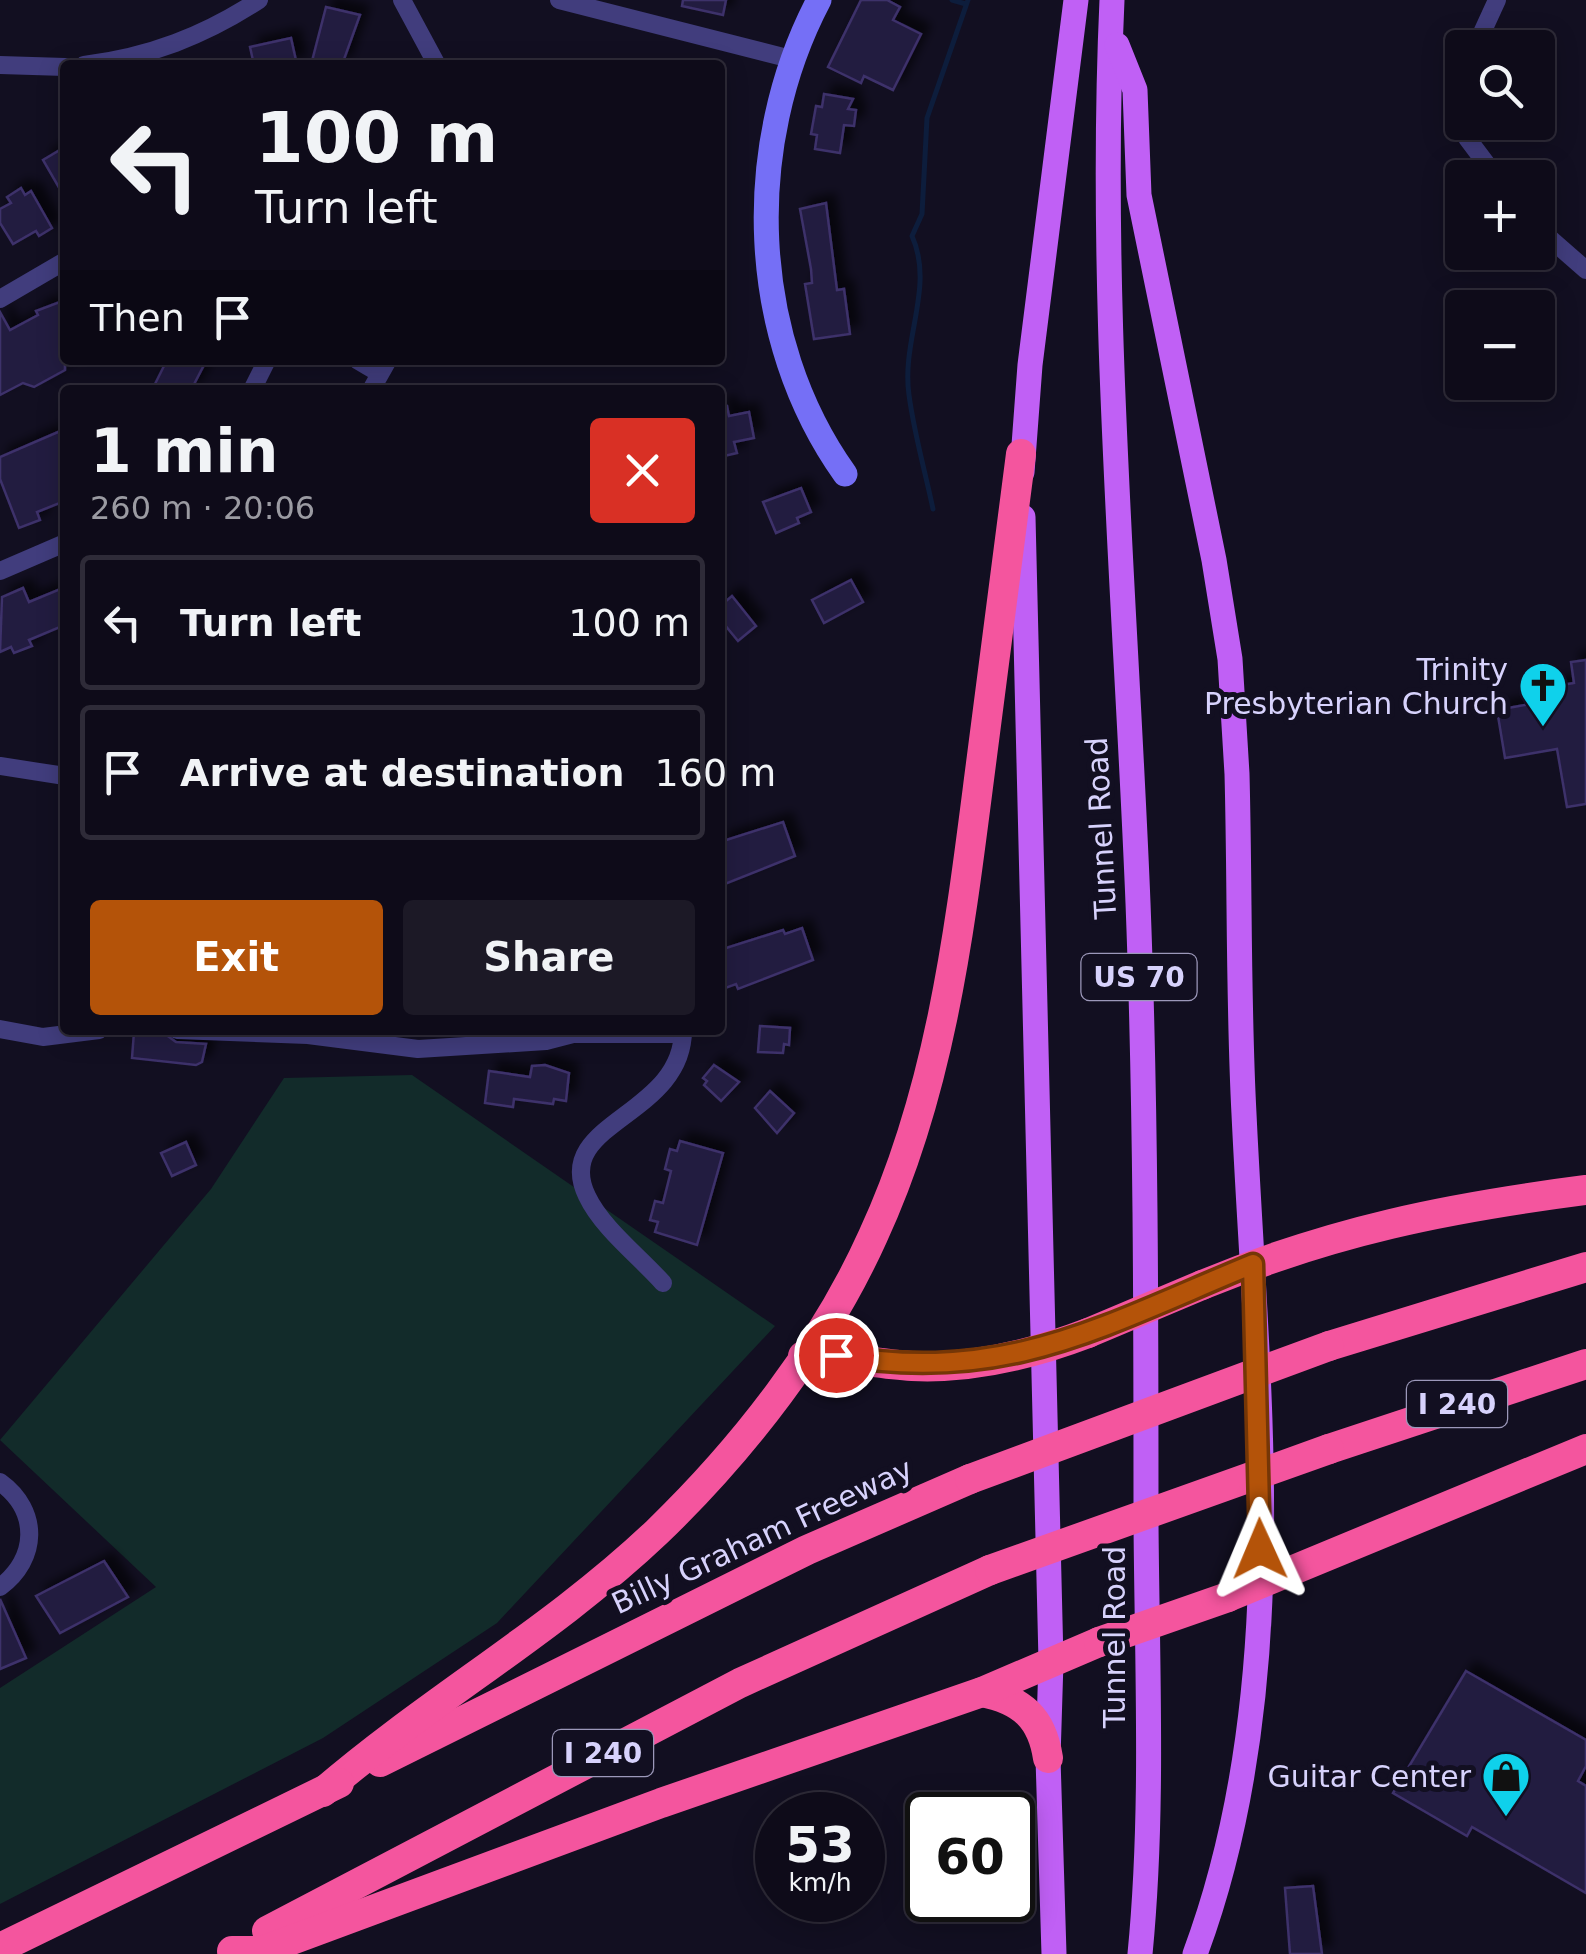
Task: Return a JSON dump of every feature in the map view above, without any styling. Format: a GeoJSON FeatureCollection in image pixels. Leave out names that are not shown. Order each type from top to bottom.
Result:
{"type":"FeatureCollection","features":[{"type":"Feature","properties":{"kind":"highway"},"geometry":{"type":"LineString","coordinates":[[323,1792],[388,1736],[532,1638],[598,1586],[711,1475],[804,1356],[872,1238],[905,1158],[948,1004],[1021,454]]}},
{"type":"Feature","properties":{"kind":"highway"},"geometry":{"type":"LineString","coordinates":[[804,1356],[836,1355],[914,1366],[961,1365],[1044,1350],[1253,1264],[1374,1224],[1427,1212],[1586,1190]]}},
{"type":"Feature","properties":{"kind":"highway","name":"Billy Graham Freeway"},"geometry":{"type":"LineString","coordinates":[[0,1948],[807,1550],[970,1479],[1329,1346],[1586,1267]]}},
{"type":"Feature","properties":{"kind":"highway","name":"I 240"},"geometry":{"type":"LineString","coordinates":[[228,1952],[740,1683],[990,1570],[1329,1449],[1586,1364]]}},
{"type":"Feature","properties":{"kind":"highway"},"geometry":{"type":"LineString","coordinates":[[228,1952],[262,1951],[643,1810],[982,1692],[1099,1642],[1261,1584],[1586,1449]]}},
{"type":"Feature","properties":{"kind":"highway"},"geometry":{"type":"LineString","coordinates":[[982,1692],[1010,1698],[1034,1717],[1044,1734],[1048,1758]]}},
{"type":"Feature","properties":{"kind":"main road"},"geometry":{"type":"LineString","coordinates":[[1054,1954],[1048,1758],[1051,1661],[1021,454],[1076,0]]}},
{"type":"Feature","properties":{"kind":"main road","name":"Tunnel Road"},"geometry":{"type":"LineString","coordinates":[[1112,0],[1115,434],[1138,926],[1148,1834],[1140,1954]]}},
{"type":"Feature","properties":{"kind":"main road"},"geometry":{"type":"LineString","coordinates":[[1111,28],[1135,90],[1140,196],[1230,659],[1261,1584],[1247,1753],[1232,1838],[1195,1954]]}},
{"type":"Feature","properties":{"kind":"street"},"geometry":{"type":"LineString","coordinates":[[113,60],[196,37],[259,0]]}},
{"type":"Feature","properties":{"kind":"street"},"geometry":{"type":"LineString","coordinates":[[402,0],[434,60]]}},
{"type":"Feature","properties":{"kind":"street"},"geometry":{"type":"LineString","coordinates":[[559,0],[791,58]]}},
{"type":"Feature","properties":{"kind":"street"},"geometry":{"type":"LineString","coordinates":[[819,0],[791,58],[768,183],[768,268],[784,348],[824,444],[845,474]]}},
{"type":"Feature","properties":{"kind":"street"},"geometry":{"type":"LineString","coordinates":[[1484,30],[1497,0]]}},
{"type":"Feature","properties":{"kind":"street"},"geometry":{"type":"LineString","coordinates":[[0,65],[60,67]]}},
{"type":"Feature","properties":{"kind":"street"},"geometry":{"type":"LineString","coordinates":[[1555,243],[1586,270]]}},
{"type":"Feature","properties":{"kind":"street"},"geometry":{"type":"LineString","coordinates":[[0,299],[60,264]]}},
{"type":"Feature","properties":{"kind":"street"},"geometry":{"type":"LineString","coordinates":[[0,571],[60,544]]}},
{"type":"Feature","properties":{"kind":"street"},"geometry":{"type":"LineString","coordinates":[[0,766],[60,775]]}},
{"type":"Feature","properties":{"kind":"street"},"geometry":{"type":"LineString","coordinates":[[0,1029],[43,1037],[60,1035]]}},
{"type":"Feature","properties":{"kind":"street"},"geometry":{"type":"LineString","coordinates":[[308,1035],[418,1049],[546,1041],[564,1035]]}},
{"type":"Feature","properties":{"kind":"street"},"geometry":{"type":"LineString","coordinates":[[663,1283],[594,1206],[586,1195],[582,1173],[590,1143],[668,1079],[682,1053],[683,1035]]}},
{"type":"Feature","properties":{"kind":"street"},"geometry":{"type":"LineString","coordinates":[[0,1482],[11,1490],[28,1521],[28,1555],[19,1573],[0,1587]]}},
{"type":"Feature","properties":{"kind":"green space"},"geometry":{"type":"Polygon","coordinates":[[[412,1075],[775,1326],[497,1623],[323,1738],[0,1904],[0,1688],[156,1587],[0,1440],[211,1189],[284,1078],[412,1075]]]}},
{"type":"Feature","properties":{"kind":"building"},"geometry":{"type":"Polygon","coordinates":[[[683,0],[726,0],[723,15],[682,6],[683,0]]]}},
{"type":"Feature","properties":{"kind":"building"},"geometry":{"type":"Polygon","coordinates":[[[861,0],[887,0],[900,7],[893,20],[921,34],[893,90],[864,76],[861,83],[828,67],[861,0]]]}},
{"type":"Feature","properties":{"kind":"building"},"geometry":{"type":"Polygon","coordinates":[[[326,7],[360,15],[344,60],[312,60],[326,7]]]}},
{"type":"Feature","properties":{"kind":"building"},"geometry":{"type":"Polygon","coordinates":[[[291,38],[296,60],[253,60],[250,47],[291,38]]]}},
{"type":"Feature","properties":{"kind":"building"},"geometry":{"type":"Polygon","coordinates":[[[824,94],[853,99],[848,109],[856,110],[854,126],[844,125],[840,153],[815,149],[817,135],[811,134],[816,106],[822,107],[824,94]]]}},
{"type":"Feature","properties":{"kind":"building"},"geometry":{"type":"Polygon","coordinates":[[[60,150],[60,189],[43,160],[60,150]]]}},
{"type":"Feature","properties":{"kind":"building"},"geometry":{"type":"Polygon","coordinates":[[[21,188],[25,195],[31,191],[52,228],[39,236],[36,231],[13,244],[0,223],[0,209],[11,203],[7,197],[21,188]]]}},
{"type":"Feature","properties":{"kind":"building"},"geometry":{"type":"Polygon","coordinates":[[[826,203],[837,290],[844,289],[850,334],[814,339],[805,284],[812,283],[811,269],[800,209],[826,203]]]}},
{"type":"Feature","properties":{"kind":"building"},"geometry":{"type":"Polygon","coordinates":[[[60,302],[60,365],[65,365],[65,370],[34,387],[23,383],[0,395],[0,312],[10,330],[38,315],[36,311],[60,302]]]}},
{"type":"Feature","properties":{"kind":"building"},"geometry":{"type":"Polygon","coordinates":[[[164,365],[204,365],[194,385],[154,385],[164,365]]]}},
{"type":"Feature","properties":{"kind":"building"},"geometry":{"type":"Polygon","coordinates":[[[725,406],[729,416],[749,412],[754,438],[734,442],[737,453],[725,456],[725,406]]]}},
{"type":"Feature","properties":{"kind":"building"},"geometry":{"type":"Polygon","coordinates":[[[60,431],[60,503],[37,512],[40,520],[19,528],[0,479],[0,457],[60,431]]]}},
{"type":"Feature","properties":{"kind":"building"},"geometry":{"type":"Polygon","coordinates":[[[801,488],[811,512],[797,518],[799,523],[776,533],[763,502],[801,488]]]}},
{"type":"Feature","properties":{"kind":"building"},"geometry":{"type":"Polygon","coordinates":[[[851,580],[863,602],[824,623],[812,600],[851,580]]]}},
{"type":"Feature","properties":{"kind":"building"},"geometry":{"type":"Polygon","coordinates":[[[23,588],[29,602],[60,589],[60,627],[29,640],[32,646],[14,653],[11,647],[0,652],[2,597],[23,588]]]}},
{"type":"Feature","properties":{"kind":"building"},"geometry":{"type":"Polygon","coordinates":[[[732,596],[756,626],[738,641],[725,625],[725,602],[732,596]]]}},
{"type":"Feature","properties":{"kind":"building","name":"Trinity Presbyterian Church"},"geometry":{"type":"Polygon","coordinates":[[[1586,660],[1586,804],[1567,807],[1557,749],[1505,758],[1497,710],[1552,700],[1550,687],[1574,683],[1571,662],[1586,660]]]}},
{"type":"Feature","properties":{"kind":"building"},"geometry":{"type":"Polygon","coordinates":[[[783,822],[795,856],[725,884],[725,840],[783,822]]]}},
{"type":"Feature","properties":{"kind":"building"},"geometry":{"type":"Polygon","coordinates":[[[802,928],[813,960],[738,989],[736,984],[725,988],[725,948],[783,930],[785,934],[802,928]]]}},
{"type":"Feature","properties":{"kind":"building"},"geometry":{"type":"Polygon","coordinates":[[[760,1026],[790,1028],[789,1045],[784,1044],[783,1053],[758,1052],[760,1026]]]}},
{"type":"Feature","properties":{"kind":"building"},"geometry":{"type":"Polygon","coordinates":[[[134,1035],[166,1035],[176,1042],[206,1044],[202,1062],[196,1065],[132,1058],[134,1035]]]}},
{"type":"Feature","properties":{"kind":"building"},"geometry":{"type":"Polygon","coordinates":[[[545,1065],[569,1073],[566,1101],[554,1099],[553,1104],[514,1099],[513,1107],[485,1103],[489,1071],[530,1077],[532,1066],[545,1065]]]}},
{"type":"Feature","properties":{"kind":"building"},"geometry":{"type":"Polygon","coordinates":[[[714,1065],[739,1082],[721,1101],[704,1085],[707,1081],[703,1078],[714,1065]]]}},
{"type":"Feature","properties":{"kind":"building"},"geometry":{"type":"Polygon","coordinates":[[[770,1091],[794,1113],[777,1133],[755,1108],[770,1091]]]}},
{"type":"Feature","properties":{"kind":"building"},"geometry":{"type":"Polygon","coordinates":[[[680,1141],[723,1153],[697,1245],[655,1232],[658,1222],[650,1220],[655,1201],[663,1203],[671,1171],[665,1169],[670,1149],[677,1151],[680,1141]]]}},
{"type":"Feature","properties":{"kind":"building"},"geometry":{"type":"Polygon","coordinates":[[[186,1142],[196,1165],[172,1176],[161,1153],[186,1142]]]}},
{"type":"Feature","properties":{"kind":"building"},"geometry":{"type":"Polygon","coordinates":[[[104,1561],[128,1597],[60,1633],[36,1596],[104,1561]]]}},
{"type":"Feature","properties":{"kind":"building"},"geometry":{"type":"Polygon","coordinates":[[[0,1599],[26,1658],[0,1669],[0,1599]]]}},
{"type":"Feature","properties":{"kind":"building"},"geometry":{"type":"Polygon","coordinates":[[[1466,1671],[1586,1740],[1586,1766],[1578,1781],[1586,1786],[1586,1893],[1472,1827],[1467,1836],[1393,1793],[1466,1671]]]}},
{"type":"Feature","properties":{"kind":"building"},"geometry":{"type":"Polygon","coordinates":[[[1313,1886],[1322,1954],[1290,1954],[1285,1888],[1313,1886]]]}},
{"type":"Feature","properties":{"kind":"waterway"},"geometry":{"type":"LineString","coordinates":[[952,0],[966,4]]}},
{"type":"Feature","properties":{"kind":"waterway"},"geometry":{"type":"LineString","coordinates":[[933,509],[909,395],[909,354],[920,275],[912,236],[922,214],[927,118],[968,0]]}},
{"type":"Feature","properties":{"kind":"place","name":"Trinity Presbyterian Church"},"geometry":{"type":"Point","coordinates":[1543,728]}},
{"type":"Feature","properties":{"kind":"place","name":"Guitar Center"},"geometry":{"type":"Point","coordinates":[1506,1818]}},
{"type":"Feature","properties":{"kind":"route"},"geometry":{"type":"LineString","coordinates":[[836,1355],[914,1366],[961,1365],[1044,1350],[1253,1264],[1260,1549]]}}]}
